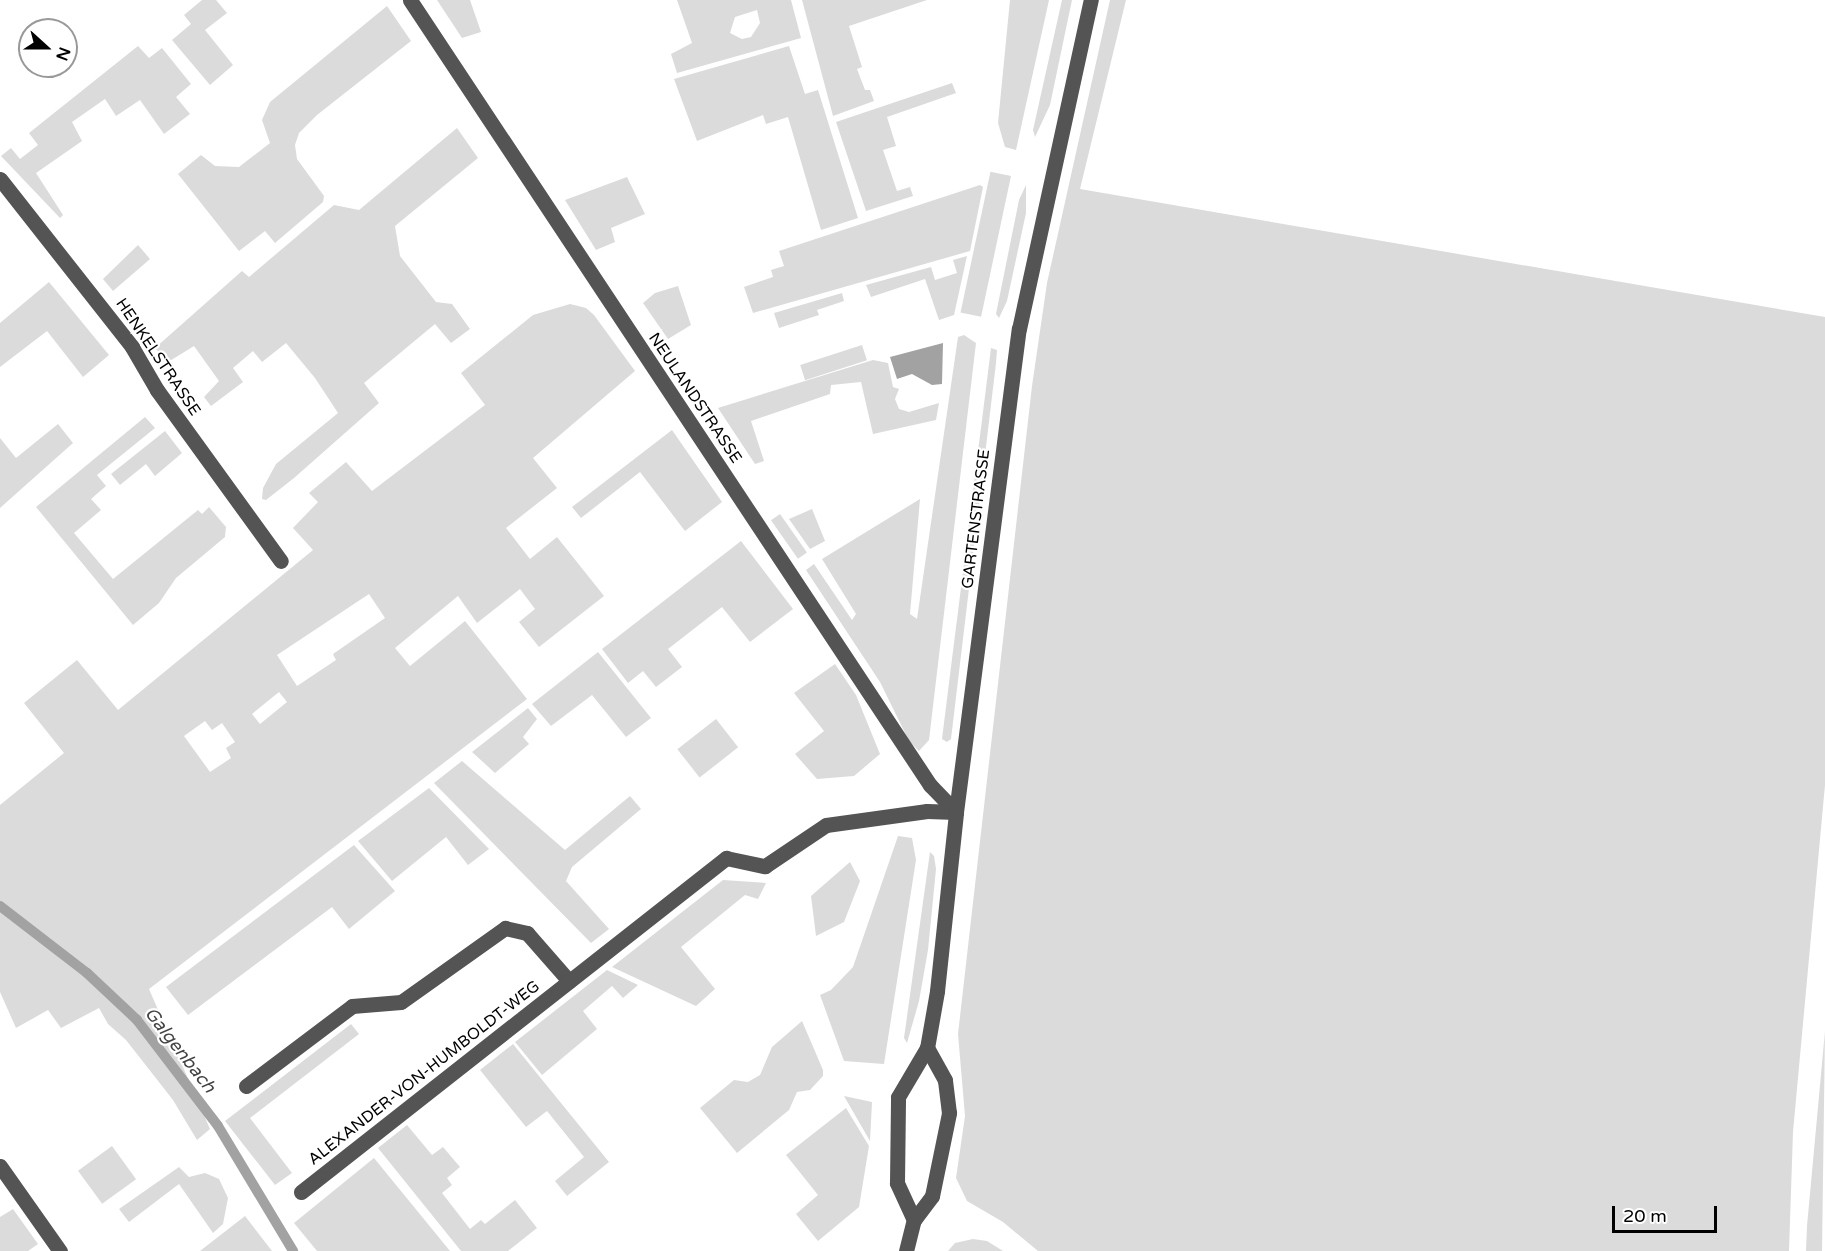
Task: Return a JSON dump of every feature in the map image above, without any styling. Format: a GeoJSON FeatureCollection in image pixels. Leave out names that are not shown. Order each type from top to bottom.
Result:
{"type":"FeatureCollection","features":[{"type":"Feature","properties":{"kind":"street","name":"NEULANDSTRASSE"},"geometry":{"type":"LineString","coordinates":[[410,0],[930,785],[956,812]]}},
{"type":"Feature","properties":{"kind":"street","name":"GARTENSTRASSE"},"geometry":{"type":"LineString","coordinates":[[914,1220],[897,1183],[898,1097],[927,1048],[942,954],[956,812],[1019,329],[1091,0]]}},
{"type":"Feature","properties":{"kind":"street","name":"HENKELSTRASSE"},"geometry":{"type":"LineString","coordinates":[[0,179],[132,346],[157,390],[281,561]]}},
{"type":"Feature","properties":{"kind":"street","name":"ALEXANDER-VON-HUMBOLDT-WEG"},"geometry":{"type":"LineString","coordinates":[[301,1192],[726,858],[765,866],[826,825],[927,811],[956,812]]}},
{"type":"Feature","properties":{"kind":"street"},"geometry":{"type":"LineString","coordinates":[[246,1086],[352,1006],[400,1002],[505,928],[527,933],[569,981]]}},
{"type":"Feature","properties":{"kind":"street"},"geometry":{"type":"LineString","coordinates":[[906,1251],[914,1220],[932,1196],[943,1159],[949,1113],[945,1080],[927,1048]]}},
{"type":"Feature","properties":{"kind":"street"},"geometry":{"type":"LineString","coordinates":[[0,1166],[60,1251]]}},
{"type":"Feature","properties":{"kind":"shaded area"},"geometry":{"type":"Polygon","coordinates":[[[202,0],[216,0],[227,13],[205,30],[233,65],[210,85],[172,40],[191,24],[184,15],[202,0]]]}},
{"type":"Feature","properties":{"kind":"shaded area"},"geometry":{"type":"Polygon","coordinates":[[[437,0],[470,0],[481,32],[462,38],[437,0]]]}},
{"type":"Feature","properties":{"kind":"shaded area"},"geometry":{"type":"Polygon","coordinates":[[[677,0],[791,0],[801,38],[677,73],[671,54],[692,43],[677,0]],[[757,10],[735,17],[730,33],[742,39],[751,37],[760,23],[757,10]]]}},
{"type":"Feature","properties":{"kind":"shaded area"},"geometry":{"type":"Polygon","coordinates":[[[802,0],[927,0],[849,26],[862,67],[857,69],[865,90],[870,90],[874,101],[833,116],[802,0]]]}},
{"type":"Feature","properties":{"kind":"shaded area"},"geometry":{"type":"Polygon","coordinates":[[[1010,0],[1049,0],[1016,150],[1005,147],[998,123],[1010,0]]]}},
{"type":"Feature","properties":{"kind":"shaded area"},"geometry":{"type":"Polygon","coordinates":[[[1062,0],[1072,0],[1050,105],[1035,137],[1033,130],[1062,0]]]}},
{"type":"Feature","properties":{"kind":"shaded area"},"geometry":{"type":"Polygon","coordinates":[[[1110,0],[1126,0],[1080,189],[1825,317],[1825,785],[1793,1132],[1789,1251],[1038,1251],[1003,1222],[967,1201],[956,1178],[965,1116],[958,1034],[1032,386],[1047,283],[1110,0]]]}},
{"type":"Feature","properties":{"kind":"shaded area"},"geometry":{"type":"Polygon","coordinates":[[[387,6],[411,41],[317,115],[299,133],[295,145],[297,159],[324,196],[323,202],[275,243],[265,231],[239,251],[178,174],[201,155],[215,166],[239,167],[270,143],[262,120],[270,102],[387,6]]]}},
{"type":"Feature","properties":{"kind":"shaded area"},"geometry":{"type":"Polygon","coordinates":[[[138,46],[149,58],[162,48],[191,84],[176,97],[190,114],[164,134],[140,100],[116,116],[105,99],[72,122],[82,141],[36,173],[63,215],[60,218],[1,156],[11,148],[20,159],[38,145],[29,133],[138,46]]]}},
{"type":"Feature","properties":{"kind":"shaded area"},"geometry":{"type":"Polygon","coordinates":[[[789,46],[805,94],[818,90],[858,218],[821,230],[788,117],[766,124],[763,115],[697,141],[674,79],[789,46]]]}},
{"type":"Feature","properties":{"kind":"shaded area"},"geometry":{"type":"Polygon","coordinates":[[[952,83],[956,93],[887,117],[896,146],[883,150],[897,191],[910,187],[913,196],[866,211],[836,122],[952,83]]]}},
{"type":"Feature","properties":{"kind":"shaded area"},"geometry":{"type":"Polygon","coordinates":[[[457,128],[478,158],[395,226],[400,256],[436,302],[452,304],[470,329],[451,343],[435,324],[364,383],[379,403],[294,478],[266,500],[262,499],[263,488],[276,464],[338,413],[315,378],[286,343],[262,362],[253,351],[233,368],[243,382],[211,406],[204,397],[219,381],[194,346],[168,362],[155,348],[242,271],[249,277],[334,205],[359,210],[457,128]]]}},
{"type":"Feature","properties":{"kind":"shaded area"},"geometry":{"type":"Polygon","coordinates":[[[990,172],[1011,176],[981,317],[961,312],[990,172]]]}},
{"type":"Feature","properties":{"kind":"shaded area"},"geometry":{"type":"Polygon","coordinates":[[[627,177],[645,214],[611,228],[615,242],[596,250],[565,200],[627,177]]]}},
{"type":"Feature","properties":{"kind":"shaded area"},"geometry":{"type":"Polygon","coordinates":[[[980,185],[983,187],[970,251],[753,313],[744,287],[773,277],[771,270],[784,266],[779,251],[980,185]]]}},
{"type":"Feature","properties":{"kind":"shaded area"},"geometry":{"type":"Polygon","coordinates":[[[1026,185],[1026,213],[1007,301],[999,318],[996,314],[1019,200],[1026,185]]]}},
{"type":"Feature","properties":{"kind":"shaded area"},"geometry":{"type":"Polygon","coordinates":[[[138,245],[150,259],[113,291],[103,279],[138,245]]]}},
{"type":"Feature","properties":{"kind":"shaded area"},"geometry":{"type":"Polygon","coordinates":[[[967,256],[954,315],[939,320],[925,279],[871,297],[866,285],[931,267],[935,280],[957,273],[953,260],[967,256]]]}},
{"type":"Feature","properties":{"kind":"shaded area"},"geometry":{"type":"Polygon","coordinates":[[[49,282],[109,355],[83,377],[47,331],[0,367],[0,323],[49,282]]]}},
{"type":"Feature","properties":{"kind":"shaded area"},"geometry":{"type":"Polygon","coordinates":[[[678,286],[691,325],[668,339],[643,303],[655,293],[678,286]]]}},
{"type":"Feature","properties":{"kind":"shaded area"},"geometry":{"type":"Polygon","coordinates":[[[842,293],[844,301],[817,310],[819,315],[779,328],[774,313],[842,293]]]}},
{"type":"Feature","properties":{"kind":"shaded area"},"geometry":{"type":"Polygon","coordinates":[[[570,304],[586,308],[594,315],[635,371],[533,458],[557,488],[506,528],[530,559],[557,537],[604,596],[539,647],[519,622],[535,609],[520,589],[477,623],[458,596],[395,648],[410,666],[465,621],[527,699],[149,989],[210,1129],[197,1140],[173,1100],[126,1040],[108,1024],[99,1008],[61,1028],[48,1010],[16,1028],[0,992],[0,805],[64,753],[24,703],[77,660],[118,710],[313,550],[293,528],[318,502],[309,493],[346,462],[372,491],[485,405],[461,373],[533,315],[570,304]],[[369,594],[277,655],[297,686],[336,660],[333,654],[385,618],[369,594]],[[279,692],[252,714],[260,724],[287,702],[279,692]],[[205,721],[184,736],[210,772],[231,758],[226,748],[235,742],[222,723],[212,730],[205,721]]]}},
{"type":"Feature","properties":{"kind":"shaded area"},"geometry":{"type":"Polygon","coordinates":[[[964,335],[976,343],[929,740],[919,751],[909,741],[880,682],[806,570],[814,564],[852,620],[856,614],[822,559],[920,499],[910,614],[917,619],[958,337],[964,335]]]}},
{"type":"Feature","properties":{"kind":"shaded area"},"geometry":{"type":"Polygon","coordinates":[[[943,343],[942,384],[932,385],[912,374],[897,379],[890,357],[943,343]]]}},
{"type":"Feature","properties":{"kind":"shaded area"},"geometry":{"type":"Polygon","coordinates":[[[862,345],[867,360],[805,380],[800,365],[862,345]]]}},
{"type":"Feature","properties":{"kind":"shaded area"},"geometry":{"type":"Polygon","coordinates":[[[991,348],[997,350],[996,363],[951,739],[947,742],[942,739],[991,348]]]}},
{"type":"Feature","properties":{"kind":"shaded area"},"geometry":{"type":"Polygon","coordinates":[[[873,360],[888,363],[893,387],[899,389],[895,399],[899,409],[909,412],[939,403],[936,420],[873,434],[861,382],[831,385],[830,394],[751,421],[764,461],[755,464],[718,408],[873,360]]]}},
{"type":"Feature","properties":{"kind":"shaded area"},"geometry":{"type":"Polygon","coordinates":[[[145,417],[155,428],[97,475],[106,486],[91,499],[101,510],[74,533],[113,579],[198,510],[202,514],[209,507],[226,527],[225,537],[176,578],[159,603],[133,625],[36,507],[145,417]]]}},
{"type":"Feature","properties":{"kind":"shaded area"},"geometry":{"type":"Polygon","coordinates":[[[58,424],[73,443],[0,508],[0,438],[16,458],[58,424]]]}},
{"type":"Feature","properties":{"kind":"shaded area"},"geometry":{"type":"Polygon","coordinates":[[[672,430],[722,502],[685,531],[640,472],[581,518],[572,507],[672,430]]]}},
{"type":"Feature","properties":{"kind":"shaded area"},"geometry":{"type":"Polygon","coordinates":[[[165,431],[182,453],[155,476],[146,464],[120,485],[111,474],[165,431]]]}},
{"type":"Feature","properties":{"kind":"shaded area"},"geometry":{"type":"Polygon","coordinates":[[[812,509],[825,541],[810,549],[789,519],[812,509]]]}},
{"type":"Feature","properties":{"kind":"shaded area"},"geometry":{"type":"Polygon","coordinates":[[[780,514],[807,553],[798,559],[771,520],[780,514]]]}},
{"type":"Feature","properties":{"kind":"shaded area"},"geometry":{"type":"Polygon","coordinates":[[[741,541],[793,609],[750,642],[722,607],[668,649],[682,667],[656,687],[643,671],[628,683],[602,649],[741,541]]]}},
{"type":"Feature","properties":{"kind":"shaded area"},"geometry":{"type":"Polygon","coordinates":[[[598,652],[651,718],[626,737],[592,695],[551,726],[532,704],[598,652]]]}},
{"type":"Feature","properties":{"kind":"shaded area"},"geometry":{"type":"Polygon","coordinates":[[[835,664],[856,695],[880,754],[854,776],[817,779],[795,754],[824,731],[794,693],[835,664]]]}},
{"type":"Feature","properties":{"kind":"shaded area"},"geometry":{"type":"Polygon","coordinates":[[[528,708],[537,719],[523,737],[529,744],[495,773],[472,752],[528,708]]]}},
{"type":"Feature","properties":{"kind":"shaded area"},"geometry":{"type":"Polygon","coordinates":[[[716,719],[738,747],[700,778],[677,749],[716,719]]]}},
{"type":"Feature","properties":{"kind":"shaded area"},"geometry":{"type":"Polygon","coordinates":[[[462,761],[565,850],[630,796],[641,809],[572,867],[566,881],[609,929],[591,943],[434,783],[462,761]]]}},
{"type":"Feature","properties":{"kind":"shaded area"},"geometry":{"type":"Polygon","coordinates":[[[429,788],[489,849],[468,865],[446,837],[392,881],[358,841],[429,788]]]}},
{"type":"Feature","properties":{"kind":"shaded area"},"geometry":{"type":"Polygon","coordinates":[[[898,836],[912,838],[916,860],[884,1064],[844,1061],[820,995],[831,990],[853,967],[898,836]]]}},
{"type":"Feature","properties":{"kind":"shaded area"},"geometry":{"type":"Polygon","coordinates":[[[354,845],[395,891],[349,929],[332,907],[188,1015],[166,987],[354,845]]]}},
{"type":"Feature","properties":{"kind":"shaded area"},"geometry":{"type":"Polygon","coordinates":[[[930,852],[934,856],[936,869],[928,950],[919,1001],[907,1043],[904,1038],[930,852]]]}},
{"type":"Feature","properties":{"kind":"shaded area"},"geometry":{"type":"Polygon","coordinates":[[[850,862],[860,881],[844,922],[816,936],[811,896],[850,862]]]}},
{"type":"Feature","properties":{"kind":"shaded area"},"geometry":{"type":"Polygon","coordinates":[[[723,880],[766,883],[758,899],[745,895],[681,947],[715,989],[696,1006],[612,967],[723,880]]]}},
{"type":"Feature","properties":{"kind":"shaded area"},"geometry":{"type":"Polygon","coordinates":[[[607,970],[638,985],[623,998],[612,986],[583,1011],[597,1029],[542,1075],[515,1042],[607,970]]]}},
{"type":"Feature","properties":{"kind":"shaded area"},"geometry":{"type":"Polygon","coordinates":[[[802,1021],[823,1070],[823,1076],[810,1090],[797,1092],[789,1110],[737,1153],[700,1108],[734,1080],[748,1082],[760,1075],[772,1047],[802,1021]]]}},
{"type":"Feature","properties":{"kind":"shaded area"},"geometry":{"type":"Polygon","coordinates":[[[351,1024],[359,1034],[250,1118],[292,1173],[275,1185],[225,1121],[351,1024]]]}},
{"type":"Feature","properties":{"kind":"shaded area"},"geometry":{"type":"Polygon","coordinates":[[[1825,1031],[1822,1251],[1806,1251],[1807,1226],[1825,1031]]]}},
{"type":"Feature","properties":{"kind":"shaded area"},"geometry":{"type":"Polygon","coordinates":[[[513,1044],[609,1162],[567,1196],[555,1181],[584,1157],[547,1111],[526,1127],[480,1070],[513,1044]]]}},
{"type":"Feature","properties":{"kind":"shaded area"},"geometry":{"type":"Polygon","coordinates":[[[844,1096],[872,1102],[870,1141],[844,1096]]]}},
{"type":"Feature","properties":{"kind":"shaded area"},"geometry":{"type":"Polygon","coordinates":[[[846,1108],[869,1146],[859,1207],[818,1241],[796,1214],[818,1195],[786,1155],[846,1108]]]}},
{"type":"Feature","properties":{"kind":"shaded area"},"geometry":{"type":"Polygon","coordinates":[[[407,1125],[432,1155],[443,1147],[460,1167],[447,1178],[452,1185],[442,1193],[470,1229],[481,1220],[485,1224],[515,1200],[537,1228],[508,1251],[461,1251],[378,1148],[407,1125]]]}},
{"type":"Feature","properties":{"kind":"shaded area"},"geometry":{"type":"Polygon","coordinates":[[[112,1146],[136,1179],[102,1204],[78,1171],[112,1146]]]}},
{"type":"Feature","properties":{"kind":"shaded area"},"geometry":{"type":"Polygon","coordinates":[[[374,1158],[450,1251],[317,1251],[294,1223],[374,1158]]]}},
{"type":"Feature","properties":{"kind":"shaded area"},"geometry":{"type":"Polygon","coordinates":[[[179,1167],[189,1177],[205,1173],[219,1179],[228,1198],[223,1224],[213,1233],[179,1184],[129,1222],[119,1209],[179,1167]]]}},
{"type":"Feature","properties":{"kind":"shaded area"},"geometry":{"type":"Polygon","coordinates":[[[13,1209],[38,1244],[28,1251],[0,1251],[0,1217],[13,1209]]]}},
{"type":"Feature","properties":{"kind":"shaded area"},"geometry":{"type":"Polygon","coordinates":[[[245,1216],[272,1251],[200,1251],[245,1216]]]}},
{"type":"Feature","properties":{"kind":"shaded area"},"geometry":{"type":"Polygon","coordinates":[[[973,1239],[987,1241],[1003,1251],[948,1251],[955,1243],[973,1239]]]}},
{"type":"Feature","properties":{"kind":"waterway","name":"Galgenbach"},"geometry":{"type":"LineString","coordinates":[[0,906],[87,973],[137,1020],[218,1126],[293,1251]]}}]}
